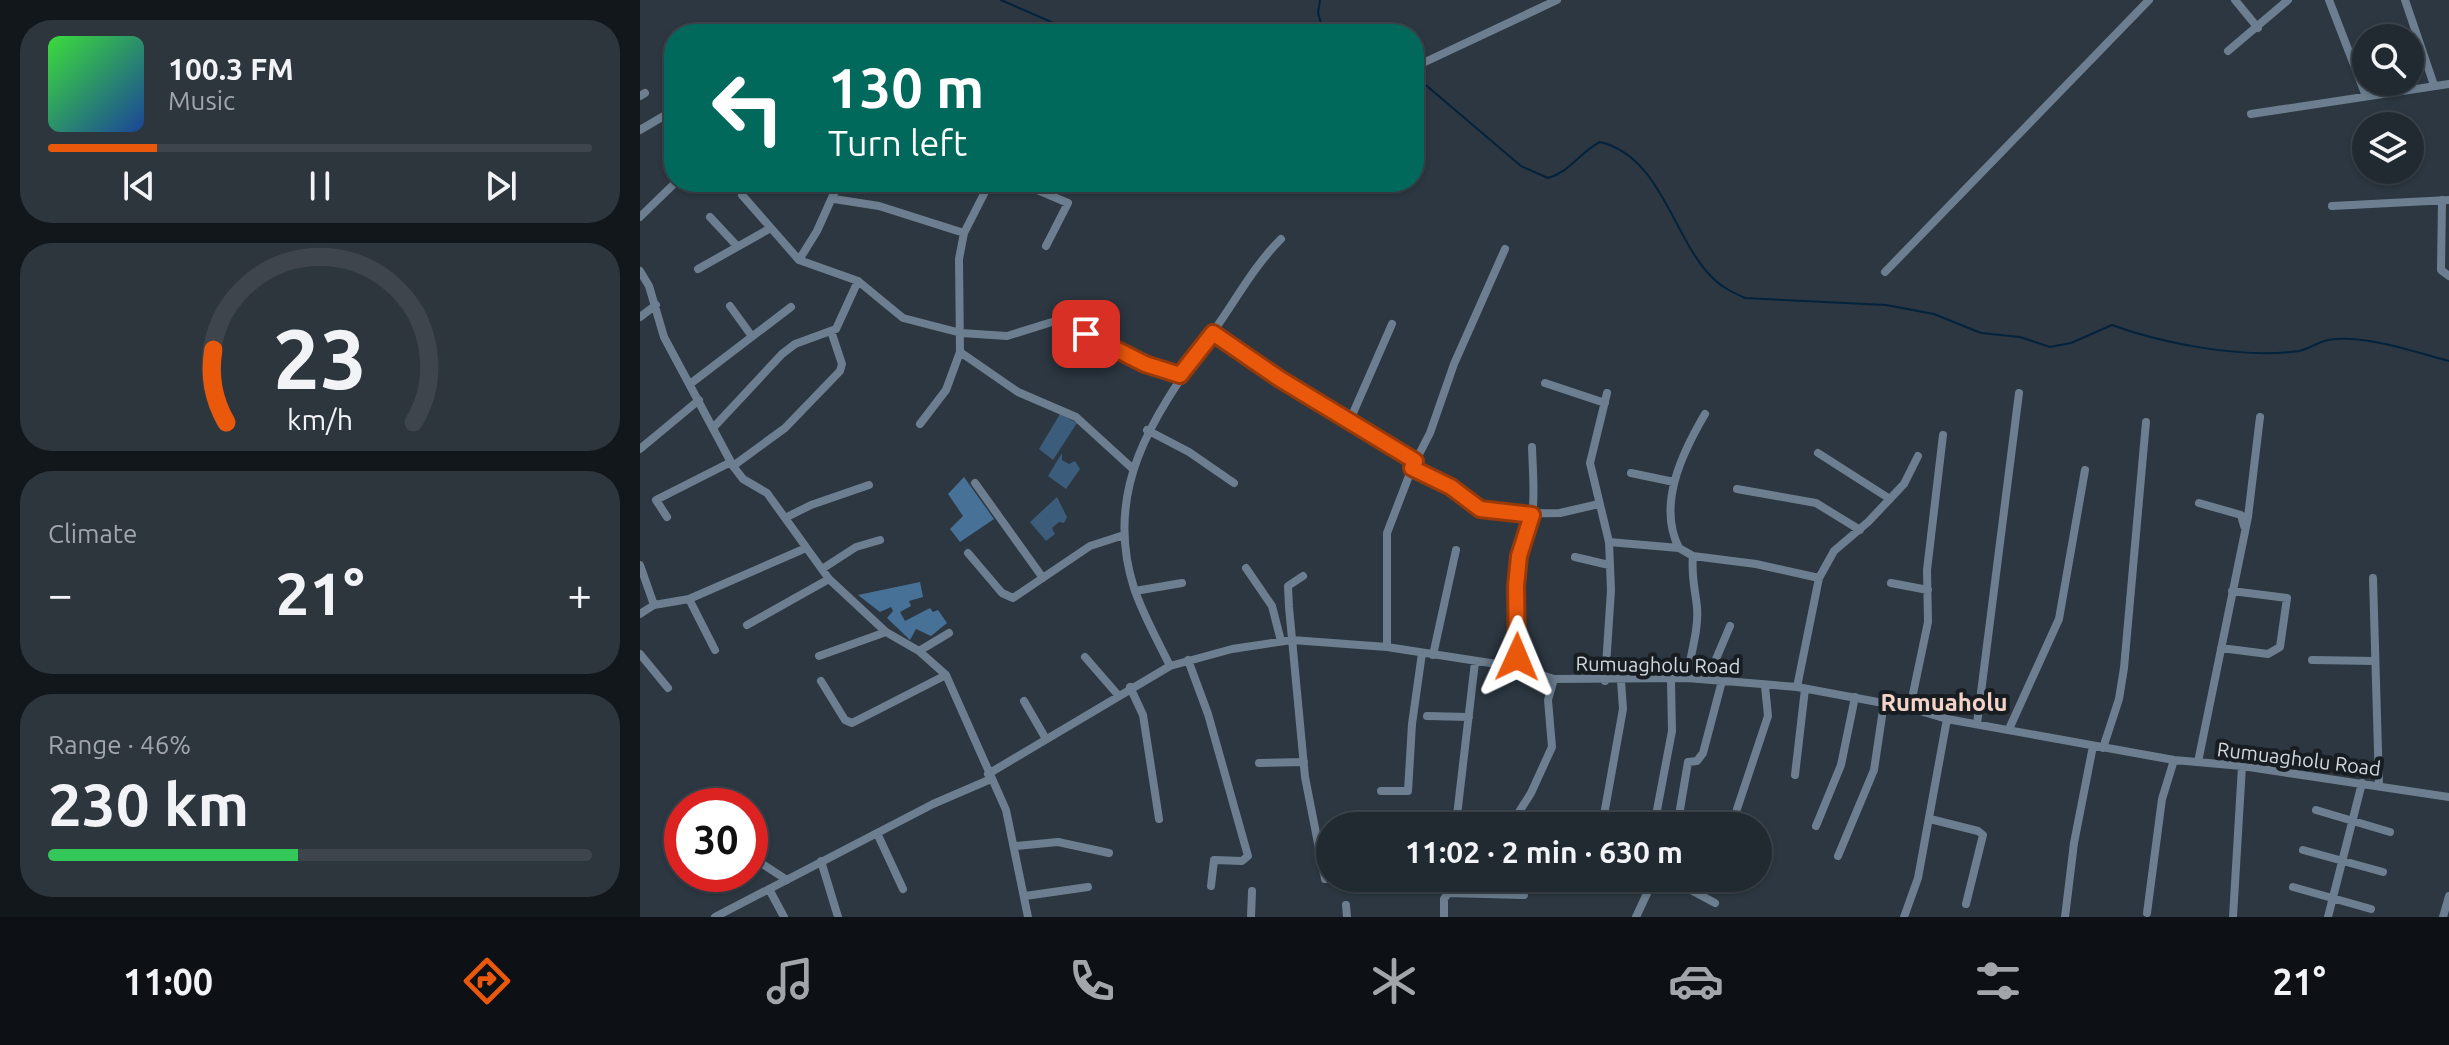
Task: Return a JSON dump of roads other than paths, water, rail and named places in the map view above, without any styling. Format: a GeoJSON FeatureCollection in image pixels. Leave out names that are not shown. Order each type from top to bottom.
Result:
{"type":"FeatureCollection","features":[{"type":"Feature","properties":{"kind":"street"},"geometry":{"type":"LineString","coordinates":[[1425,62],[1557,0]]}},
{"type":"Feature","properties":{"kind":"street"},"geometry":{"type":"LineString","coordinates":[[1885,272],[2149,0]]}},
{"type":"Feature","properties":{"kind":"street"},"geometry":{"type":"LineString","coordinates":[[2235,0],[2258,28]]}},
{"type":"Feature","properties":{"kind":"street"},"geometry":{"type":"LineString","coordinates":[[2228,51],[2288,0]]}},
{"type":"Feature","properties":{"kind":"street"},"geometry":{"type":"LineString","coordinates":[[2329,0],[2352,60]]}},
{"type":"Feature","properties":{"kind":"street"},"geometry":{"type":"LineString","coordinates":[[2405,0],[2434,85]]}},
{"type":"Feature","properties":{"kind":"street"},"geometry":{"type":"LineString","coordinates":[[2424,87],[2449,84]]}},
{"type":"Feature","properties":{"kind":"street"},"geometry":{"type":"LineString","coordinates":[[2251,114],[2366,96]]}},
{"type":"Feature","properties":{"kind":"street"},"geometry":{"type":"LineString","coordinates":[[640,130],[664,116]]}},
{"type":"Feature","properties":{"kind":"street"},"geometry":{"type":"LineString","coordinates":[[640,217],[666,192]]}},
{"type":"Feature","properties":{"kind":"street"},"geometry":{"type":"LineString","coordinates":[[799,260],[836,192]]}},
{"type":"Feature","properties":{"kind":"street"},"geometry":{"type":"LineString","coordinates":[[920,424],[946,390],[960,352],[957,304],[964,233],[985,192]]}},
{"type":"Feature","properties":{"kind":"street"},"geometry":{"type":"LineString","coordinates":[[1043,192],[1066,201],[1068,206],[1046,246]]}},
{"type":"Feature","properties":{"kind":"street"},"geometry":{"type":"LineString","coordinates":[[742,195],[799,260],[858,281],[903,318],[961,333],[1007,336],[1052,322],[1062,322],[1145,364],[1180,375]]}},
{"type":"Feature","properties":{"kind":"street"},"geometry":{"type":"LineString","coordinates":[[834,199],[879,206],[964,233]]}},
{"type":"Feature","properties":{"kind":"street"},"geometry":{"type":"LineString","coordinates":[[2332,206],[2445,200],[2441,270],[2449,276]]}},
{"type":"Feature","properties":{"kind":"street"},"geometry":{"type":"LineString","coordinates":[[710,217],[737,246]]}},
{"type":"Feature","properties":{"kind":"street"},"geometry":{"type":"LineString","coordinates":[[698,269],[769,229]]}},
{"type":"Feature","properties":{"kind":"street"},"geometry":{"type":"LineString","coordinates":[[1170,666],[1135,591],[1124,535],[1133,469],[1147,430],[1180,375],[1213,333],[1248,276],[1281,239]]}},
{"type":"Feature","properties":{"kind":"street"},"geometry":{"type":"LineString","coordinates":[[1387,647],[1387,533],[1505,249]]}},
{"type":"Feature","properties":{"kind":"street"},"geometry":{"type":"LineString","coordinates":[[640,271],[656,305],[664,337],[743,479],[767,493],[829,579],[886,632],[919,651],[946,675],[968,718],[1006,810],[1016,846],[1028,917]]}},
{"type":"Feature","properties":{"kind":"street"},"geometry":{"type":"LineString","coordinates":[[713,428],[782,354],[795,344],[839,325],[858,281]]}},
{"type":"Feature","properties":{"kind":"street"},"geometry":{"type":"LineString","coordinates":[[640,317],[656,305]]}},
{"type":"Feature","properties":{"kind":"street"},"geometry":{"type":"LineString","coordinates":[[730,306],[751,335]]}},
{"type":"Feature","properties":{"kind":"street"},"geometry":{"type":"LineString","coordinates":[[690,384],[791,307]]}},
{"type":"Feature","properties":{"kind":"street"},"geometry":{"type":"LineString","coordinates":[[1350,420],[1392,324]]}},
{"type":"Feature","properties":{"kind":"street"},"geometry":{"type":"LineString","coordinates":[[667,517],[656,500],[732,464],[785,428],[840,371],[842,364],[831,331]]}},
{"type":"Feature","properties":{"kind":"street"},"geometry":{"type":"LineString","coordinates":[[1213,333],[1280,379],[1350,420],[1480,509],[1532,515],[1599,504]]}},
{"type":"Feature","properties":{"kind":"street"},"geometry":{"type":"LineString","coordinates":[[960,352],[1018,392],[1076,417],[1133,469]]}},
{"type":"Feature","properties":{"kind":"street"},"geometry":{"type":"LineString","coordinates":[[1545,383],[1605,403]]}},
{"type":"Feature","properties":{"kind":"street"},"geometry":{"type":"LineString","coordinates":[[1605,681],[1609,542],[1590,463],[1607,393]]}},
{"type":"Feature","properties":{"kind":"street"},"geometry":{"type":"LineString","coordinates":[[1977,724],[2019,393]]}},
{"type":"Feature","properties":{"kind":"street"},"geometry":{"type":"LineString","coordinates":[[640,449],[699,400]]}},
{"type":"Feature","properties":{"kind":"street"},"geometry":{"type":"LineString","coordinates":[[1679,548],[1670,516],[1674,482],[1705,414]]}},
{"type":"Feature","properties":{"kind":"street"},"geometry":{"type":"LineString","coordinates":[[2198,762],[2245,531],[2260,417]]}},
{"type":"Feature","properties":{"kind":"street"},"geometry":{"type":"LineString","coordinates":[[2065,917],[2074,843],[2098,747],[2119,699],[2146,422]]}},
{"type":"Feature","properties":{"kind":"street"},"geometry":{"type":"LineString","coordinates":[[1147,430],[1210,465],[1234,483]]}},
{"type":"Feature","properties":{"kind":"street"},"geometry":{"type":"LineString","coordinates":[[1910,708],[1928,622],[1931,530],[1943,435]]}},
{"type":"Feature","properties":{"kind":"street"},"geometry":{"type":"LineString","coordinates":[[1516,667],[1519,556],[1532,515],[1536,477],[1532,447]]}},
{"type":"Feature","properties":{"kind":"street"},"geometry":{"type":"LineString","coordinates":[[1818,453],[1890,499]]}},
{"type":"Feature","properties":{"kind":"street"},"geometry":{"type":"LineString","coordinates":[[1795,775],[1801,688],[1819,578],[1834,551],[1860,530],[1904,484],[1918,456]]}},
{"type":"Feature","properties":{"kind":"street"},"geometry":{"type":"LineString","coordinates":[[2009,729],[2059,619],[2085,470]]}},
{"type":"Feature","properties":{"kind":"street"},"geometry":{"type":"LineString","coordinates":[[1631,473],[1674,482]]}},
{"type":"Feature","properties":{"kind":"street"},"geometry":{"type":"LineString","coordinates":[[975,483],[1043,578]]}},
{"type":"Feature","properties":{"kind":"street"},"geometry":{"type":"LineString","coordinates":[[785,518],[811,505],[869,485]]}},
{"type":"Feature","properties":{"kind":"street"},"geometry":{"type":"LineString","coordinates":[[1737,489],[1816,503],[1860,530]]}},
{"type":"Feature","properties":{"kind":"street"},"geometry":{"type":"LineString","coordinates":[[2199,503],[2241,515],[2245,531]]}},
{"type":"Feature","properties":{"kind":"street"},"geometry":{"type":"LineString","coordinates":[[968,553],[1008,598],[1090,546],[1124,535]]}},
{"type":"Feature","properties":{"kind":"street"},"geometry":{"type":"LineString","coordinates":[[822,569],[856,547],[880,540]]}},
{"type":"Feature","properties":{"kind":"street"},"geometry":{"type":"LineString","coordinates":[[1609,542],[1679,548],[1693,556],[1756,564],[1819,578]]}},
{"type":"Feature","properties":{"kind":"street"},"geometry":{"type":"LineString","coordinates":[[640,614],[654,605],[689,599],[806,548]]}},
{"type":"Feature","properties":{"kind":"street"},"geometry":{"type":"LineString","coordinates":[[1433,655],[1456,550]]}},
{"type":"Feature","properties":{"kind":"street"},"geometry":{"type":"LineString","coordinates":[[1687,678],[1697,605],[1691,578],[1693,556]]}},
{"type":"Feature","properties":{"kind":"street"},"geometry":{"type":"LineString","coordinates":[[1575,557],[1609,565]]}},
{"type":"Feature","properties":{"kind":"street"},"geometry":{"type":"LineString","coordinates":[[640,565],[654,605]]}},
{"type":"Feature","properties":{"kind":"street"},"geometry":{"type":"LineString","coordinates":[[1246,568],[1272,606],[1281,641]]}},
{"type":"Feature","properties":{"kind":"street"},"geometry":{"type":"LineString","coordinates":[[1303,576],[1288,586],[1304,762],[1316,829]]}},
{"type":"Feature","properties":{"kind":"street"},"geometry":{"type":"LineString","coordinates":[[2373,578],[2379,785]]}},
{"type":"Feature","properties":{"kind":"street"},"geometry":{"type":"LineString","coordinates":[[747,625],[829,579]]}},
{"type":"Feature","properties":{"kind":"street"},"geometry":{"type":"LineString","coordinates":[[1135,591],[1182,583]]}},
{"type":"Feature","properties":{"kind":"street"},"geometry":{"type":"LineString","coordinates":[[1891,583],[1928,590]]}},
{"type":"Feature","properties":{"kind":"street"},"geometry":{"type":"LineString","coordinates":[[2221,648],[2268,654],[2276,653],[2280,647],[2287,598],[2232,591]]}},
{"type":"Feature","properties":{"kind":"street"},"geometry":{"type":"LineString","coordinates":[[689,599],[715,650]]}},
{"type":"Feature","properties":{"kind":"street"},"geometry":{"type":"LineString","coordinates":[[1712,680],[1716,659],[1730,626]]}},
{"type":"Feature","properties":{"kind":"street"},"geometry":{"type":"LineString","coordinates":[[819,656],[886,632]]}},
{"type":"Feature","properties":{"kind":"street"},"geometry":{"type":"LineString","coordinates":[[919,651],[949,633]]}},
{"type":"Feature","properties":{"kind":"street","name":"Rumuagholu Road"},"geometry":{"type":"LineString","coordinates":[[720,916],[821,861],[990,777],[1130,687],[1170,666],[1292,640],[1387,647],[1516,667],[1554,679],[1671,681],[1687,678],[1801,688],[1910,708],[1947,719],[2174,760],[2242,766],[2449,797]]}},
{"type":"Feature","properties":{"kind":"street"},"geometry":{"type":"LineString","coordinates":[[1381,791],[1408,791],[1412,724],[1422,653]]}},
{"type":"Feature","properties":{"kind":"street"},"geometry":{"type":"LineString","coordinates":[[640,654],[668,688]]}},
{"type":"Feature","properties":{"kind":"street"},"geometry":{"type":"LineString","coordinates":[[1085,657],[1118,695]]}},
{"type":"Feature","properties":{"kind":"street"},"geometry":{"type":"LineString","coordinates":[[1188,660],[1208,714],[1248,856],[1242,861],[1214,860],[1211,886]]}},
{"type":"Feature","properties":{"kind":"street"},"geometry":{"type":"LineString","coordinates":[[2312,660],[2375,661]]}},
{"type":"Feature","properties":{"kind":"street"},"geometry":{"type":"LineString","coordinates":[[1457,812],[1475,662]]}},
{"type":"Feature","properties":{"kind":"street"},"geometry":{"type":"LineString","coordinates":[[821,681],[845,720],[852,723],[946,675]]}},
{"type":"Feature","properties":{"kind":"street"},"geometry":{"type":"LineString","coordinates":[[1519,812],[1552,747],[1548,700],[1554,679]]}},
{"type":"Feature","properties":{"kind":"street"},"geometry":{"type":"LineString","coordinates":[[1605,812],[1623,709],[1621,681]]}},
{"type":"Feature","properties":{"kind":"street"},"geometry":{"type":"LineString","coordinates":[[1657,812],[1672,731],[1671,681]]}},
{"type":"Feature","properties":{"kind":"street"},"geometry":{"type":"LineString","coordinates":[[1680,812],[1688,762],[1697,761],[1703,753],[1722,681]]}},
{"type":"Feature","properties":{"kind":"street"},"geometry":{"type":"LineString","coordinates":[[1737,809],[1768,716],[1765,686]]}},
{"type":"Feature","properties":{"kind":"street"},"geometry":{"type":"LineString","coordinates":[[1130,687],[1143,715],[1159,819]]}},
{"type":"Feature","properties":{"kind":"street"},"geometry":{"type":"LineString","coordinates":[[1816,826],[1841,765],[1855,697]]}},
{"type":"Feature","properties":{"kind":"street"},"geometry":{"type":"LineString","coordinates":[[1024,701],[1046,739]]}},
{"type":"Feature","properties":{"kind":"street"},"geometry":{"type":"LineString","coordinates":[[1838,856],[1874,770],[1884,703]]}},
{"type":"Feature","properties":{"kind":"street"},"geometry":{"type":"LineString","coordinates":[[1427,716],[1469,717]]}},
{"type":"Feature","properties":{"kind":"street"},"geometry":{"type":"LineString","coordinates":[[1904,917],[1918,878],[1947,719]]}},
{"type":"Feature","properties":{"kind":"street"},"geometry":{"type":"LineString","coordinates":[[2147,913],[2162,799],[2174,760]]}},
{"type":"Feature","properties":{"kind":"street"},"geometry":{"type":"LineString","coordinates":[[1259,763],[1304,762]]}},
{"type":"Feature","properties":{"kind":"street"},"geometry":{"type":"LineString","coordinates":[[2233,917],[2242,766]]}},
{"type":"Feature","properties":{"kind":"street"},"geometry":{"type":"LineString","coordinates":[[2328,917],[2362,783]]}},
{"type":"Feature","properties":{"kind":"street"},"geometry":{"type":"LineString","coordinates":[[2316,810],[2390,832]]}},
{"type":"Feature","properties":{"kind":"street"},"geometry":{"type":"LineString","coordinates":[[1930,819],[1983,835],[1966,904]]}},
{"type":"Feature","properties":{"kind":"street"},"geometry":{"type":"LineString","coordinates":[[877,833],[903,889]]}},
{"type":"Feature","properties":{"kind":"street"},"geometry":{"type":"LineString","coordinates":[[1016,846],[1058,842],[1109,853]]}},
{"type":"Feature","properties":{"kind":"street"},"geometry":{"type":"LineString","coordinates":[[2303,850],[2383,872]]}},
{"type":"Feature","properties":{"kind":"street"},"geometry":{"type":"LineString","coordinates":[[821,861],[838,917]]}},
{"type":"Feature","properties":{"kind":"street"},"geometry":{"type":"LineString","coordinates":[[768,868],[787,880]]}},
{"type":"Feature","properties":{"kind":"street"},"geometry":{"type":"LineString","coordinates":[[1025,896],[1088,887]]}},
{"type":"Feature","properties":{"kind":"street"},"geometry":{"type":"LineString","coordinates":[[2293,887],[2371,909]]}},
{"type":"Feature","properties":{"kind":"street"},"geometry":{"type":"LineString","coordinates":[[769,889],[784,917]]}},
{"type":"Feature","properties":{"kind":"street"},"geometry":{"type":"LineString","coordinates":[[1251,917],[1252,891]]}},
{"type":"Feature","properties":{"kind":"street"},"geometry":{"type":"LineString","coordinates":[[1636,917],[1648,892]]}},
{"type":"Feature","properties":{"kind":"street"},"geometry":{"type":"LineString","coordinates":[[1695,892],[1715,903]]}},
{"type":"Feature","properties":{"kind":"street"},"geometry":{"type":"LineString","coordinates":[[1444,917],[1444,899],[1448,893],[1524,895]]}},
{"type":"Feature","properties":{"kind":"street"},"geometry":{"type":"LineString","coordinates":[[2443,917],[2449,896]]}},
{"type":"Feature","properties":{"kind":"street"},"geometry":{"type":"LineString","coordinates":[[1346,905],[1347,917]]}},
{"type":"Feature","properties":{"kind":"waterway"},"geometry":{"type":"LineString","coordinates":[[1001,0],[1056,24]]}},
{"type":"Feature","properties":{"kind":"waterway"},"geometry":{"type":"LineString","coordinates":[[1320,0],[1318,13],[1321,24]]}},
{"type":"Feature","properties":{"kind":"waterway"},"geometry":{"type":"LineString","coordinates":[[1424,84],[1521,166],[1548,178],[1563,171],[1600,142],[1620,150],[1637,163],[1651,180],[1696,258],[1709,274],[1721,285],[1745,298],[1886,305],[1934,314],[1981,333],[2020,337],[2050,347],[2071,343],[2112,325],[2179,344],[2230,351],[2278,353],[2299,351],[2324,341],[2357,339],[2449,361]]}},
{"type":"Feature","properties":{"kind":"district","name":"Rumuaholu"},"geometry":{"type":"Point","coordinates":[1944,703]}}]}
